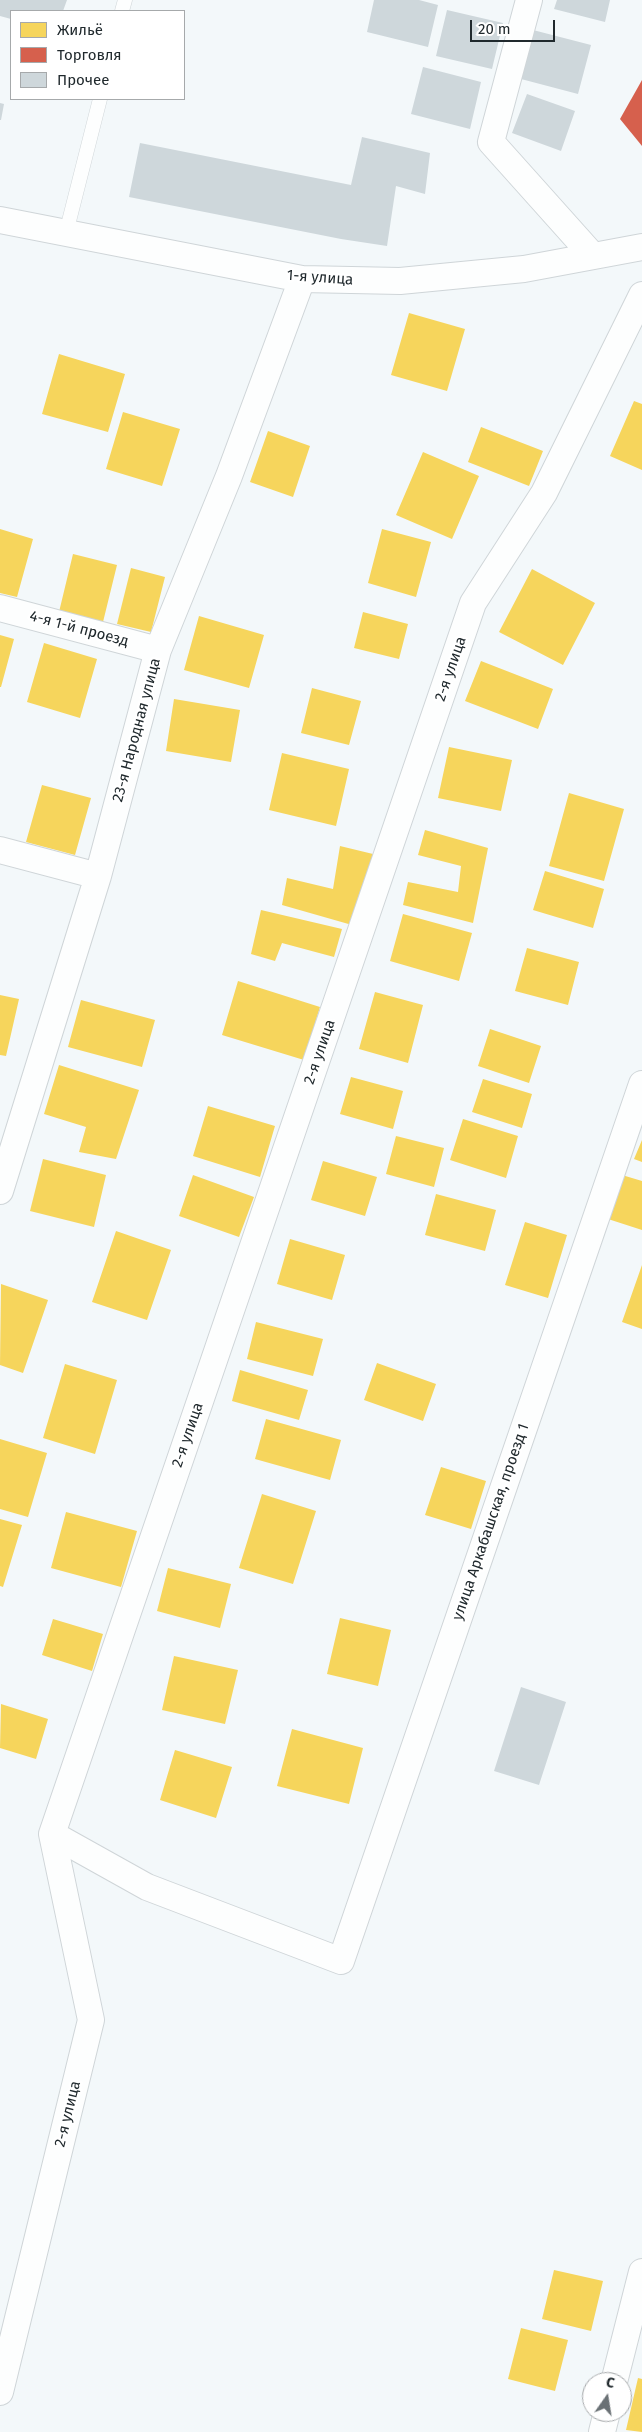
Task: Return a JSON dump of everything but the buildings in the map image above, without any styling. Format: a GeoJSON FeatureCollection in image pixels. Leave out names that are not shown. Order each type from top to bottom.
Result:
{"type":"FeatureCollection","features":[{"type":"Feature","properties":{"kind":"street"},"geometry":{"type":"LineString","coordinates":[[529,0],[492,142],[593,256]]}},
{"type":"Feature","properties":{"kind":"street","name":"1-я улица"},"geometry":{"type":"LineString","coordinates":[[0,220],[302,280],[400,281],[524,269],[642,247]]}},
{"type":"Feature","properties":{"kind":"street","name":"23-я Народная улица"},"geometry":{"type":"LineString","coordinates":[[0,1191],[7,1144],[98,876],[158,650],[229,476],[302,280]]}},
{"type":"Feature","properties":{"kind":"street","name":"2-я улица"},"geometry":{"type":"LineString","coordinates":[[0,2392],[91,2020],[52,1834],[473,603],[544,493],[642,295]]}},
{"type":"Feature","properties":{"kind":"street","name":"4-я 1-й проезд"},"geometry":{"type":"LineString","coordinates":[[0,608],[158,650]]}},
{"type":"Feature","properties":{"kind":"street"},"geometry":{"type":"LineString","coordinates":[[0,850],[98,876]]}},
{"type":"Feature","properties":{"kind":"street","name":"улица Аркабашская, проезд 1"},"geometry":{"type":"LineString","coordinates":[[52,1834],[147,1887],[341,1961],[642,1084]]}},
{"type":"Feature","properties":{"kind":"street"},"geometry":{"type":"LineString","coordinates":[[617,2372],[638,2301],[642,2272]]}},
{"type":"Feature","properties":{"kind":"lane"},"geometry":{"type":"LineString","coordinates":[[66,233],[100,100]]}}]}
